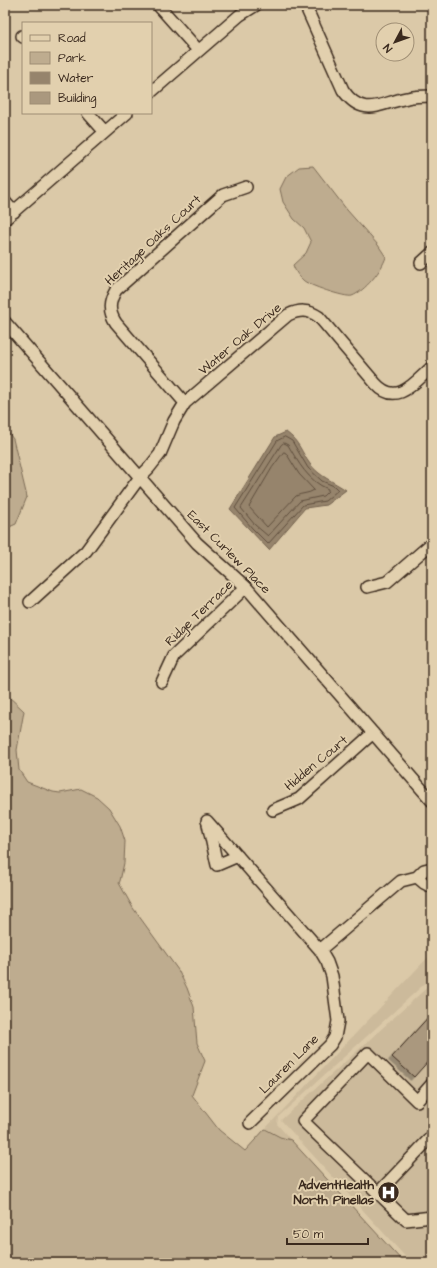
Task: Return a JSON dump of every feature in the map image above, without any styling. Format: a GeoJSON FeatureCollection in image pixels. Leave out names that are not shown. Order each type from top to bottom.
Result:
{"type":"FeatureCollection","features":[{"type":"Feature","properties":{"kind":"street"},"geometry":{"type":"LineString","coordinates":[[158,5],[198,50]]}},
{"type":"Feature","properties":{"kind":"street"},"geometry":{"type":"LineString","coordinates":[[152,91],[240,15],[256,5]]}},
{"type":"Feature","properties":{"kind":"street"},"geometry":{"type":"LineString","coordinates":[[305,5],[343,90],[353,100],[362,106],[374,107],[406,98],[432,96]]}},
{"type":"Feature","properties":{"kind":"street"},"geometry":{"type":"LineString","coordinates":[[89,114],[105,132]]}},
{"type":"Feature","properties":{"kind":"street"},"geometry":{"type":"LineString","coordinates":[[5,202],[9,215],[126,114]]}},
{"type":"Feature","properties":{"kind":"street","name":"Heritage Oaks Court"},"geometry":{"type":"LineString","coordinates":[[185,404],[116,323],[110,312],[110,302],[116,290],[223,195],[246,187]]}},
{"type":"Feature","properties":{"kind":"street"},"geometry":{"type":"LineString","coordinates":[[421,263],[432,253]]}},
{"type":"Feature","properties":{"kind":"street","name":"Water Oak Drive"},"geometry":{"type":"LineString","coordinates":[[30,602],[86,551],[140,477],[160,454],[174,421],[185,404],[288,315],[296,312],[308,311],[319,317],[381,390],[390,394],[397,394],[405,391],[432,367]]}},
{"type":"Feature","properties":{"kind":"street","name":"East Curlew Place"},"geometry":{"type":"LineString","coordinates":[[5,322],[197,543],[246,586],[432,801]]}},
{"type":"Feature","properties":{"kind":"street"},"geometry":{"type":"LineString","coordinates":[[367,587],[387,582],[432,543]]}},
{"type":"Feature","properties":{"kind":"street","name":"Ridge Terrace"},"geometry":{"type":"LineString","coordinates":[[162,682],[174,656],[246,586]]}},
{"type":"Feature","properties":{"kind":"street","name":"Hidden Court"},"geometry":{"type":"LineString","coordinates":[[273,810],[299,799],[373,733]]}},
{"type":"Feature","properties":{"kind":"street","name":"Lauren Lane"},"geometry":{"type":"LineString","coordinates":[[238,856],[320,950],[327,962],[332,976],[338,1021],[335,1037],[330,1045],[250,1123]]}},
{"type":"Feature","properties":{"kind":"street"},"geometry":{"type":"LineString","coordinates":[[320,950],[400,881],[417,877],[424,870],[432,868]]}},
{"type":"Feature","properties":{"kind":"street"},"geometry":{"type":"LineString","coordinates":[[417,877],[432,887]]}},
{"type":"Feature","properties":{"kind":"street"},"geometry":{"type":"LineString","coordinates":[[432,1084],[417,1100],[368,1053],[303,1121],[406,1220],[432,1217]]}},
{"type":"Feature","properties":{"kind":"street"},"geometry":{"type":"LineString","coordinates":[[378,1193],[432,1136]]}},
{"type":"Feature","properties":{"kind":"shaded area"},"geometry":{"type":"Polygon","coordinates":[[[432,953],[432,977],[278,1117],[277,1124],[291,1140],[280,1137],[265,1129],[432,953]]]}},
{"type":"Feature","properties":{"kind":"shaded area","name":"AdventHealth North Pinellas"},"geometry":{"type":"Polygon","coordinates":[[[432,983],[432,1263],[411,1263],[281,1120],[432,983]]]}},
{"type":"Feature","properties":{"kind":"green space"},"geometry":{"type":"Polygon","coordinates":[[[313,166],[347,210],[378,245],[386,257],[381,268],[372,280],[362,290],[352,296],[335,293],[306,282],[298,275],[293,265],[306,253],[311,242],[304,228],[294,219],[283,202],[280,189],[286,177],[299,167],[313,166]]]}},
{"type":"Feature","properties":{"kind":"green space"},"geometry":{"type":"Polygon","coordinates":[[[5,428],[13,439],[27,497],[16,524],[5,529],[5,428]]]}},
{"type":"Feature","properties":{"kind":"green space"},"geometry":{"type":"Polygon","coordinates":[[[5,693],[24,711],[17,750],[19,770],[27,782],[53,792],[60,793],[81,789],[97,797],[109,808],[120,826],[125,841],[124,863],[119,883],[133,908],[178,970],[194,1007],[197,1043],[205,1061],[192,1095],[219,1130],[245,1151],[265,1129],[280,1137],[291,1140],[404,1263],[5,1263],[5,693]]]}},
{"type":"Feature","properties":{"kind":"water"},"geometry":{"type":"Polygon","coordinates":[[[286,432],[297,443],[310,464],[322,476],[346,490],[326,505],[305,508],[269,550],[230,509],[275,437],[286,432]]]}},
{"type":"Feature","properties":{"kind":"building"},"geometry":{"type":"Polygon","coordinates":[[[432,1013],[432,1057],[414,1077],[392,1057],[432,1013]]]}},
{"type":"Feature","properties":{"kind":"place","name":"AdventHealth North Pinellas"},"geometry":{"type":"Point","coordinates":[389,1192]}}]}
